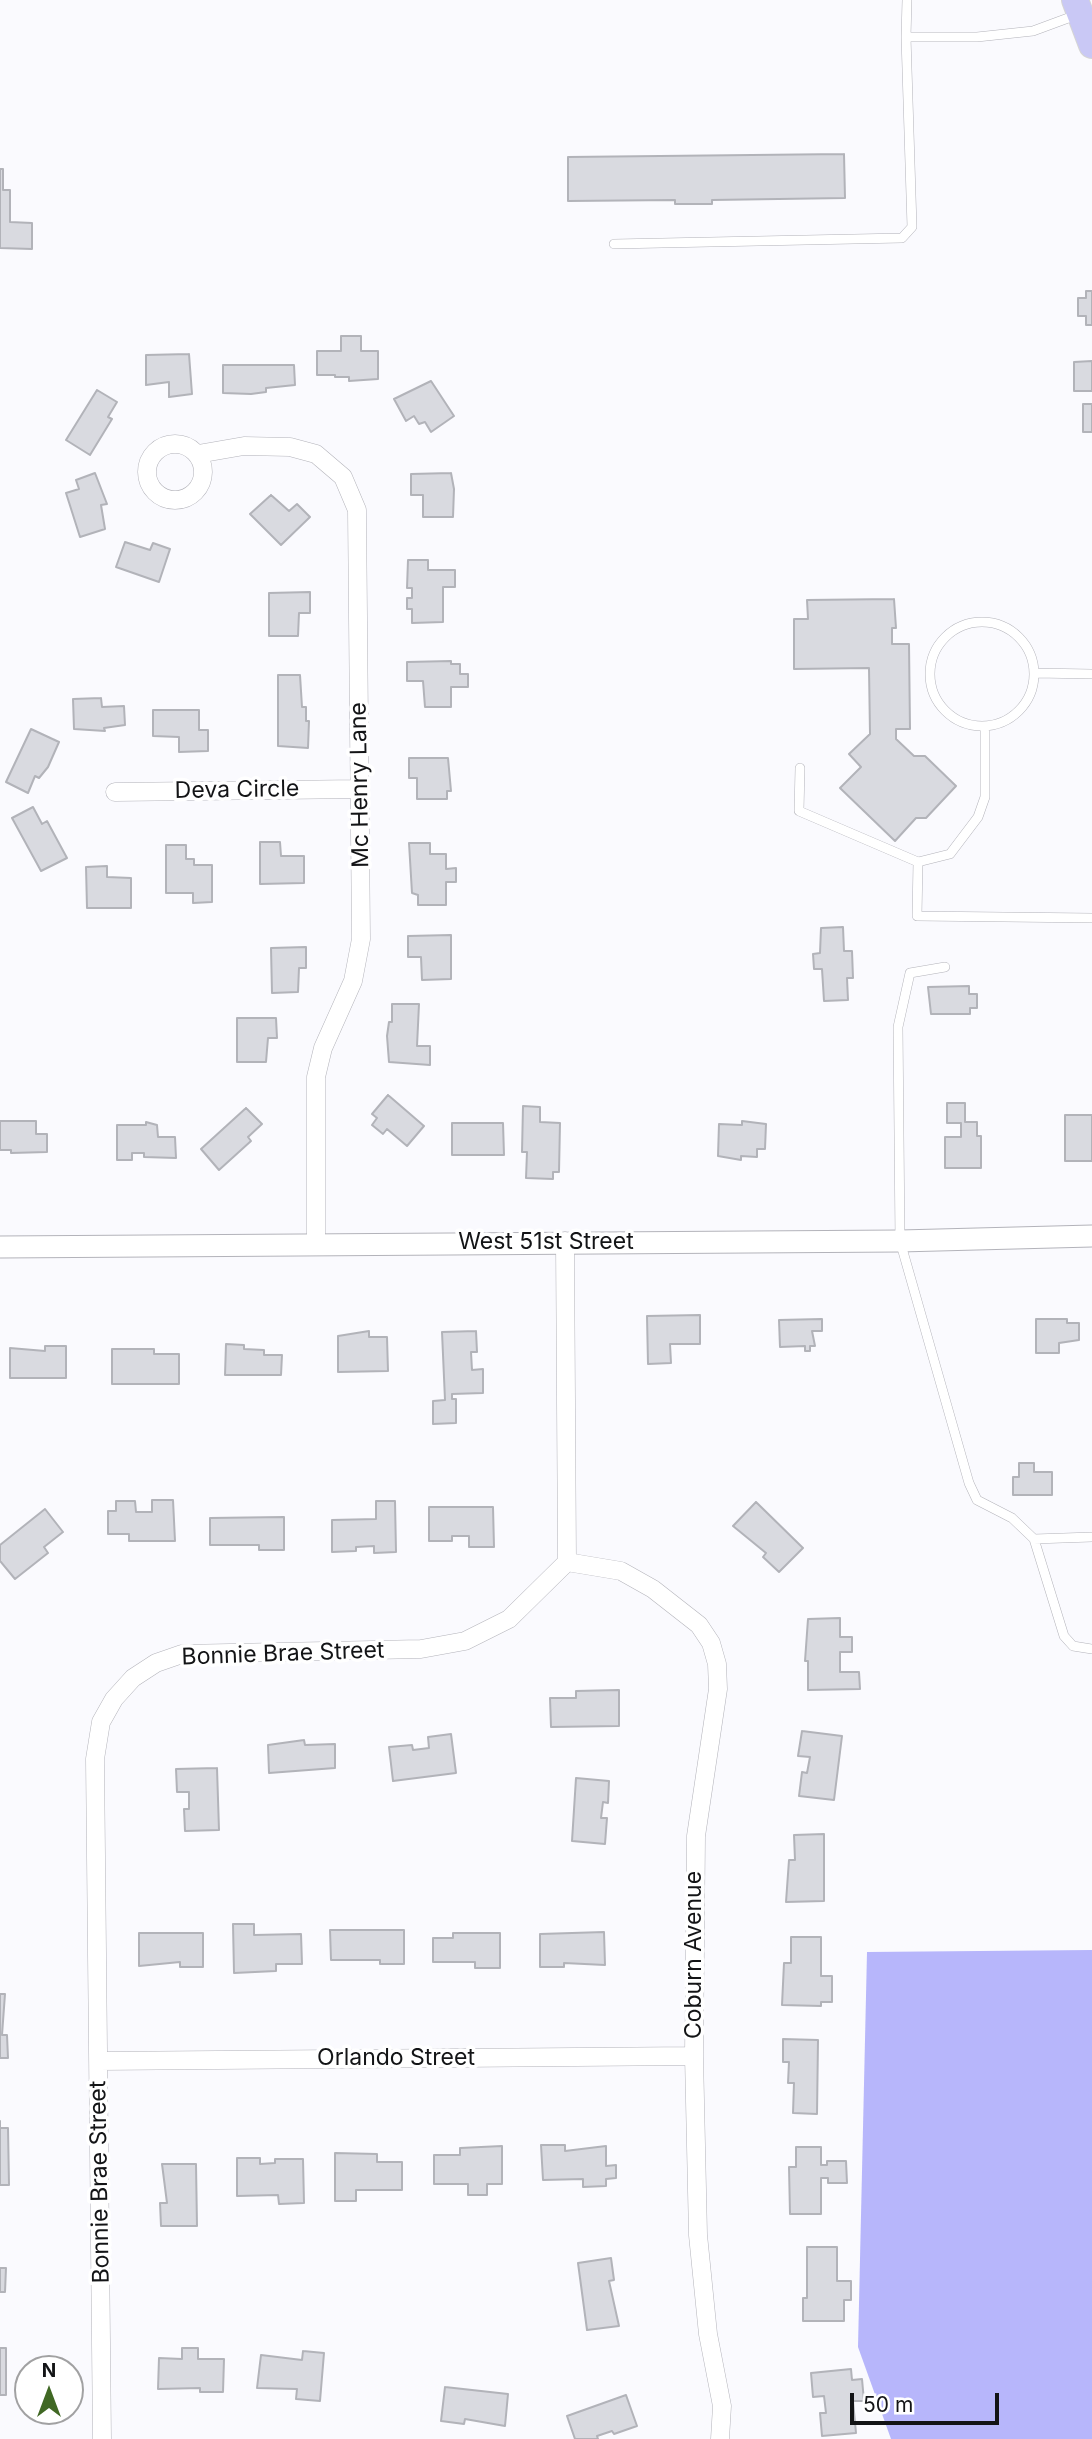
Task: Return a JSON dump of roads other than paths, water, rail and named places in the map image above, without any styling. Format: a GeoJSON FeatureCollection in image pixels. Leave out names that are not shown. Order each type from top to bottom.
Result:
{"type":"FeatureCollection","features":[{"type":"Feature","properties":{"kind":"main road"},"geometry":{"type":"LineString","coordinates":[[1078,7],[1092,45]]}},
{"type":"Feature","properties":{"kind":"street","name":"Mc Henry Lane"},"geometry":{"type":"LineString","coordinates":[[198,454],[244,446],[296,448],[316,454],[332,465],[352,493],[358,520],[360,951],[354,981],[323,1048],[316,1077],[316,1244]]}},
{"type":"Feature","properties":{"kind":"street","name":"Deva Circle"},"geometry":{"type":"LineString","coordinates":[[115,792],[359,789]]}},
{"type":"Feature","properties":{"kind":"street","name":"West 51st Street"},"geometry":{"type":"LineString","coordinates":[[0,1248],[565,1241],[900,1241],[1092,1236]]}},
{"type":"Feature","properties":{"kind":"street"},"geometry":{"type":"LineString","coordinates":[[565,1241],[568,1562]]}},
{"type":"Feature","properties":{"kind":"street","name":"Coburn Avenue"},"geometry":{"type":"LineString","coordinates":[[568,1562],[621,1571],[653,1589],[699,1625],[715,1656],[718,1689],[700,1799],[695,1863],[694,2056],[698,2235],[708,2334],[722,2406],[720,2439]]}},
{"type":"Feature","properties":{"kind":"street","name":"Bonnie Brae Street"},"geometry":{"type":"LineString","coordinates":[[103,2439],[96,1749],[101,1722],[126,1684],[156,1663],[182,1654],[421,1649],[458,1643],[509,1619],[568,1562]]}},
{"type":"Feature","properties":{"kind":"street","name":"Orlando Street"},"geometry":{"type":"LineString","coordinates":[[99,2061],[694,2056]]}},
{"type":"Feature","properties":{"kind":"lane"},"geometry":{"type":"LineString","coordinates":[[614,244],[902,238],[912,227],[907,0]]}},
{"type":"Feature","properties":{"kind":"lane"},"geometry":{"type":"LineString","coordinates":[[906,37],[976,37],[1033,30],[1078,7]]}},
{"type":"Feature","properties":{"kind":"lane"},"geometry":{"type":"LineString","coordinates":[[975,622],[992,623],[1009,629],[1023,640],[1035,673],[1033,689],[1026,704],[1015,715],[985,727],[968,725],[952,717],[939,704],[932,688],[930,671],[934,653],[944,638],[958,628],[975,622]]}},
{"type":"Feature","properties":{"kind":"lane"},"geometry":{"type":"LineString","coordinates":[[1035,673],[1092,674]]}},
{"type":"Feature","properties":{"kind":"lane"},"geometry":{"type":"LineString","coordinates":[[800,768],[799,811],[918,862],[950,854],[978,817],[985,797],[985,727]]}},
{"type":"Feature","properties":{"kind":"lane"},"geometry":{"type":"LineString","coordinates":[[918,862],[917,916],[1092,918]]}},
{"type":"Feature","properties":{"kind":"lane"},"geometry":{"type":"LineString","coordinates":[[945,968],[910,973],[898,1027],[900,1241],[969,1483],[977,1500],[1012,1518],[1034,1539],[1064,1636],[1073,1646],[1092,1648]]}},
{"type":"Feature","properties":{"kind":"lane"},"geometry":{"type":"LineString","coordinates":[[1034,1539],[1092,1537]]}}]}
